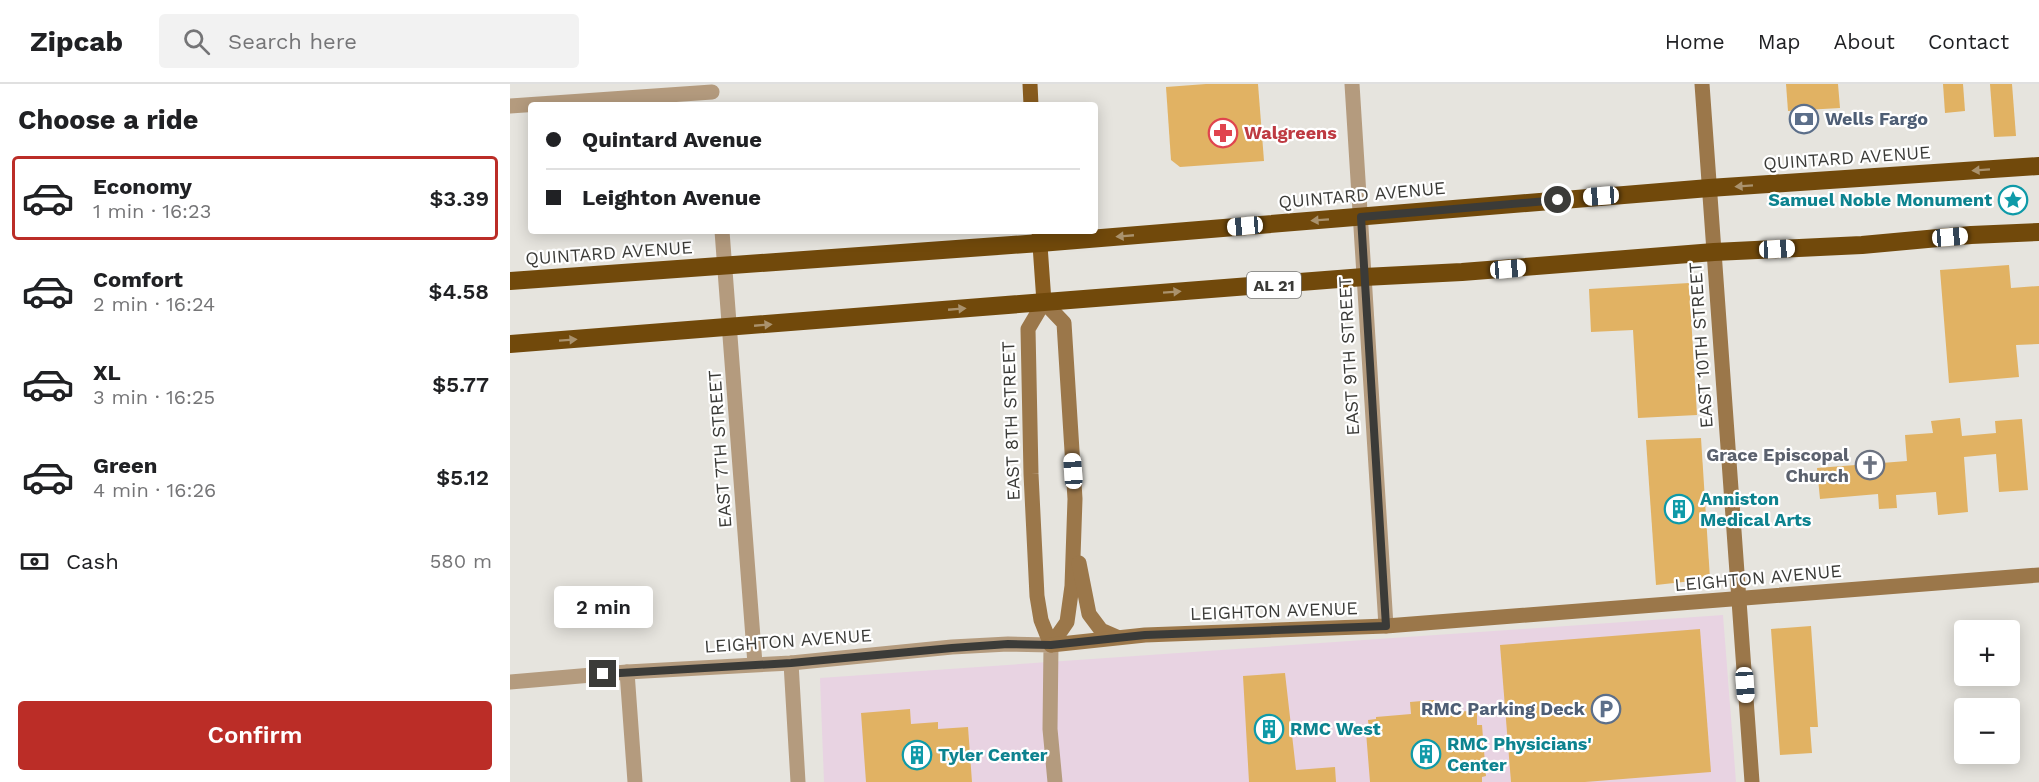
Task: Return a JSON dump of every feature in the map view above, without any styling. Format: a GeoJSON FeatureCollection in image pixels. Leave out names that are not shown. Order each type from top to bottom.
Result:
{"type":"FeatureCollection","features":[{"type":"Feature","properties":{"kind":"highway","name":"QUINTARD AVENUE"},"geometry":{"type":"LineString","coordinates":[[1098,233],[1361,217],[1709,188],[2039,166]]}},
{"type":"Feature","properties":{"kind":"highway","name":"AL 21"},"geometry":{"type":"LineString","coordinates":[[510,344],[1364,277],[2039,232]]}},
{"type":"Feature","properties":{"kind":"highway","name":"QUINTARD AVENUE"},"geometry":{"type":"LineString","coordinates":[[510,281],[725,267],[1087,234]]}},
{"type":"Feature","properties":{"kind":"main road"},"geometry":{"type":"LineString","coordinates":[[1030,84],[1031,102]]}},
{"type":"Feature","properties":{"kind":"main road"},"geometry":{"type":"LineString","coordinates":[[1039,237],[1044,302]]}},
{"type":"Feature","properties":{"kind":"street","name":"EAST 9TH STREET"},"geometry":{"type":"LineString","coordinates":[[1352,84],[1386,626]]}},
{"type":"Feature","properties":{"kind":"street","name":"EAST 10TH STREET"},"geometry":{"type":"LineString","coordinates":[[1702,84],[1752,782]]}},
{"type":"Feature","properties":{"kind":"street"},"geometry":{"type":"LineString","coordinates":[[577,102],[712,94]]}},
{"type":"Feature","properties":{"kind":"street"},"geometry":{"type":"LineString","coordinates":[[510,106],[528,105]]}},
{"type":"Feature","properties":{"kind":"street","name":"EAST 7TH STREET"},"geometry":{"type":"LineString","coordinates":[[722,234],[755,664]]}},
{"type":"Feature","properties":{"kind":"street"},"geometry":{"type":"LineString","coordinates":[[1044,302],[1064,324],[1075,499],[1072,586],[1067,622],[1051,645]]}},
{"type":"Feature","properties":{"kind":"street","name":"EAST 8TH STREET"},"geometry":{"type":"LineString","coordinates":[[1044,302],[1028,329],[1031,474],[1037,596],[1041,620],[1051,645],[1050,729],[1055,782]]}},
{"type":"Feature","properties":{"kind":"street"},"geometry":{"type":"LineString","coordinates":[[1074,532],[1089,614],[1101,630],[1120,638]]}},
{"type":"Feature","properties":{"kind":"street","name":"LEIGHTON AVENUE"},"geometry":{"type":"LineString","coordinates":[[510,682],[627,672],[791,663],[1008,644],[1051,645],[1145,635],[1386,626],[2039,575]]}},
{"type":"Feature","properties":{"kind":"street"},"geometry":{"type":"LineString","coordinates":[[791,663],[798,782]]}},
{"type":"Feature","properties":{"kind":"street"},"geometry":{"type":"LineString","coordinates":[[627,672],[634,782]]}},
{"type":"Feature","properties":{"kind":"shaded area"},"geometry":{"type":"Polygon","coordinates":[[[1723,615],[1736,782],[824,782],[820,678],[1723,615]]]}},
{"type":"Feature","properties":{"kind":"building","name":"Walgreens"},"geometry":{"type":"Polygon","coordinates":[[[1258,84],[1264,161],[1180,167],[1171,160],[1166,87],[1258,84]]]}},
{"type":"Feature","properties":{"kind":"building"},"geometry":{"type":"Polygon","coordinates":[[[1786,84],[1838,84],[1840,108],[1788,111],[1786,84]]]}},
{"type":"Feature","properties":{"kind":"building"},"geometry":{"type":"Polygon","coordinates":[[[1943,84],[1963,84],[1965,111],[1945,113],[1943,84]]]}},
{"type":"Feature","properties":{"kind":"building"},"geometry":{"type":"Polygon","coordinates":[[[1990,84],[2012,84],[2016,136],[1994,137],[1990,84]]]}},
{"type":"Feature","properties":{"kind":"building"},"geometry":{"type":"Polygon","coordinates":[[[2009,265],[2011,288],[2039,286],[2039,344],[2016,345],[2019,377],[1949,383],[1940,270],[2009,265]]]}},
{"type":"Feature","properties":{"kind":"building"},"geometry":{"type":"Polygon","coordinates":[[[1689,283],[1697,415],[1638,418],[1633,330],[1591,332],[1589,289],[1689,283]]]}},
{"type":"Feature","properties":{"kind":"building","name":"Grace Episcopal Church"},"geometry":{"type":"Polygon","coordinates":[[[1960,418],[1962,436],[1996,433],[1995,421],[2022,419],[2028,490],[1999,492],[1996,454],[1964,457],[1968,512],[1938,515],[1936,492],[1896,495],[1897,508],[1879,509],[1878,494],[1820,499],[1817,468],[1907,461],[1905,435],[1933,433],[1931,421],[1960,418]]]}},
{"type":"Feature","properties":{"kind":"building","name":"Anniston Medical Arts"},"geometry":{"type":"Polygon","coordinates":[[[1701,438],[1710,579],[1656,585],[1646,440],[1701,438]]]}},
{"type":"Feature","properties":{"kind":"building"},"geometry":{"type":"Polygon","coordinates":[[[1811,626],[1818,727],[1810,727],[1812,753],[1780,755],[1771,629],[1811,626]]]}},
{"type":"Feature","properties":{"kind":"building","name":"RMC Parking Deck"},"geometry":{"type":"Polygon","coordinates":[[[1700,629],[1711,772],[1585,782],[1511,782],[1500,645],[1700,629]]]}},
{"type":"Feature","properties":{"kind":"building","name":"RMC West"},"geometry":{"type":"Polygon","coordinates":[[[1285,673],[1296,770],[1335,767],[1336,782],[1249,782],[1243,676],[1285,673]]]}},
{"type":"Feature","properties":{"kind":"building","name":"RMC Physicians' Center"},"geometry":{"type":"Polygon","coordinates":[[[1434,700],[1434,713],[1477,712],[1477,725],[1482,725],[1486,776],[1482,777],[1482,782],[1370,782],[1366,732],[1369,732],[1368,720],[1376,719],[1376,717],[1411,714],[1410,702],[1434,700]]]}},
{"type":"Feature","properties":{"kind":"building","name":"Tyler Center"},"geometry":{"type":"Polygon","coordinates":[[[910,709],[911,724],[938,722],[938,729],[968,727],[972,782],[866,782],[861,713],[910,709]]]}},
{"type":"Feature","properties":{"kind":"place","name":"Wells Fargo"},"geometry":{"type":"Point","coordinates":[1804,119]}},
{"type":"Feature","properties":{"kind":"place","name":"Walgreens"},"geometry":{"type":"Point","coordinates":[1223,133]}},
{"type":"Feature","properties":{"kind":"place","name":"Samuel Noble Monument"},"geometry":{"type":"Point","coordinates":[2013,200]}},
{"type":"Feature","properties":{"kind":"place","name":"Grace Episcopal Church"},"geometry":{"type":"Point","coordinates":[1870,465]}},
{"type":"Feature","properties":{"kind":"place","name":"Anniston Medical Arts"},"geometry":{"type":"Point","coordinates":[1679,509]}},
{"type":"Feature","properties":{"kind":"place","name":"RMC Parking Deck"},"geometry":{"type":"Point","coordinates":[1606,709]}},
{"type":"Feature","properties":{"kind":"place","name":"RMC West"},"geometry":{"type":"Point","coordinates":[1269,729]}},
{"type":"Feature","properties":{"kind":"place","name":"RMC Physicians' Center"},"geometry":{"type":"Point","coordinates":[1426,754]}},
{"type":"Feature","properties":{"kind":"place","name":"Tyler Center"},"geometry":{"type":"Point","coordinates":[917,755]}},
{"type":"Feature","properties":{"kind":"route"},"geometry":{"type":"LineString","coordinates":[[603,674],[791,663],[1008,644],[1051,645],[1145,635],[1386,626],[1361,217],[1558,200]]}}]}
